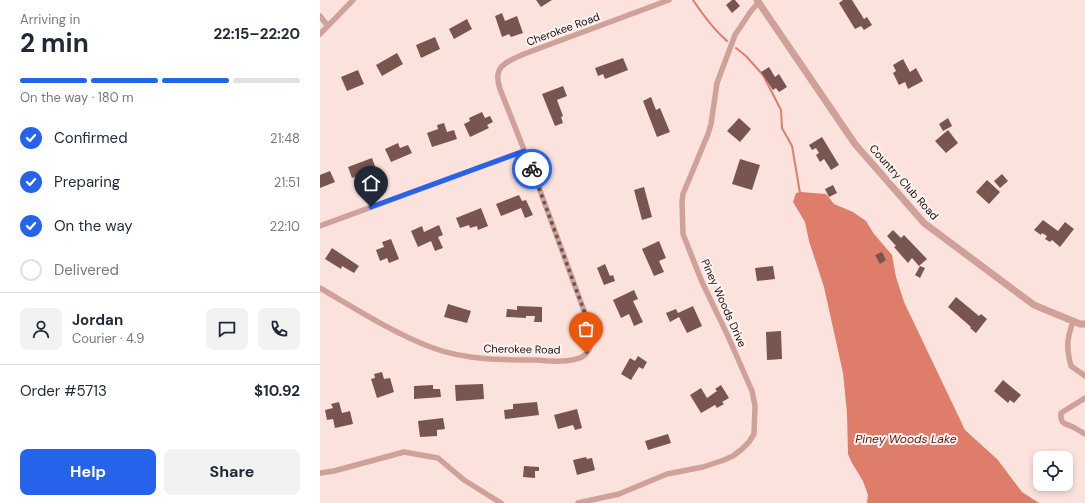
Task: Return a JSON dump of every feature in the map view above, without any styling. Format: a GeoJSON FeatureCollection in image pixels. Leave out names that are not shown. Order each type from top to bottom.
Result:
{"type":"FeatureCollection","features":[{"type":"Feature","properties":{"kind":"street"},"geometry":{"type":"LineString","coordinates":[[320,34],[327,25],[353,0]]}},
{"type":"Feature","properties":{"kind":"street","name":"Cherokee Road"},"geometry":{"type":"LineString","coordinates":[[320,288],[384,325],[432,348],[445,352],[485,359],[563,360],[582,357],[589,350],[591,335],[590,327],[497,80],[497,73],[506,62],[669,0]]}},
{"type":"Feature","properties":{"kind":"street","name":"Country Club Road"},"geometry":{"type":"LineString","coordinates":[[758,1],[855,144],[924,223],[1034,305],[1073,321],[1085,324]]}},
{"type":"Feature","properties":{"kind":"street","name":"Piney Woods Drive"},"geometry":{"type":"LineString","coordinates":[[578,503],[619,494],[667,474],[703,467],[724,460],[742,449],[754,434],[756,406],[752,392],[727,334],[702,282],[683,234],[682,202],[683,194],[708,134],[711,124],[717,83],[732,42],[735,35],[758,1]]}},
{"type":"Feature","properties":{"kind":"street"},"geometry":{"type":"LineString","coordinates":[[320,16],[327,25]]}},
{"type":"Feature","properties":{"kind":"street"},"geometry":{"type":"LineString","coordinates":[[320,226],[524,151]]}},
{"type":"Feature","properties":{"kind":"street"},"geometry":{"type":"LineString","coordinates":[[1073,321],[1068,337],[1068,355],[1071,366],[1085,376]]}},
{"type":"Feature","properties":{"kind":"street"},"geometry":{"type":"LineString","coordinates":[[1085,398],[1061,413],[1062,423],[1085,434]]}},
{"type":"Feature","properties":{"kind":"street"},"geometry":{"type":"LineString","coordinates":[[320,473],[334,471],[404,452],[438,458],[464,480],[502,503]]}},
{"type":"Feature","properties":{"kind":"water","name":"Piney Woods Lake"},"geometry":{"type":"Polygon","coordinates":[[[796,193],[826,194],[834,204],[853,212],[866,221],[874,234],[892,255],[896,277],[904,302],[965,430],[997,459],[1022,492],[1039,503],[867,503],[868,495],[863,481],[848,454],[847,413],[843,373],[824,287],[809,241],[805,222],[793,202],[796,193]]]}},
{"type":"Feature","properties":{"kind":"building"},"geometry":{"type":"Polygon","coordinates":[[[536,0],[552,0],[541,7],[536,0]]]}},
{"type":"Feature","properties":{"kind":"building"},"geometry":{"type":"Polygon","coordinates":[[[732,0],[735,0],[740,6],[732,13],[726,5],[732,0]]]}},
{"type":"Feature","properties":{"kind":"building"},"geometry":{"type":"Polygon","coordinates":[[[843,0],[852,0],[864,19],[867,17],[872,25],[864,30],[861,26],[855,29],[839,3],[843,0]]]}},
{"type":"Feature","properties":{"kind":"building"},"geometry":{"type":"Polygon","coordinates":[[[502,13],[505,21],[517,16],[523,33],[511,37],[509,34],[502,37],[495,16],[502,13]]]}},
{"type":"Feature","properties":{"kind":"building"},"geometry":{"type":"Polygon","coordinates":[[[467,19],[472,29],[454,39],[449,29],[467,19]]]}},
{"type":"Feature","properties":{"kind":"building"},"geometry":{"type":"Polygon","coordinates":[[[435,37],[440,49],[421,58],[416,45],[435,37]]]}},
{"type":"Feature","properties":{"kind":"building"},"geometry":{"type":"Polygon","coordinates":[[[397,53],[403,64],[382,76],[376,65],[397,53]]]}},
{"type":"Feature","properties":{"kind":"building"},"geometry":{"type":"Polygon","coordinates":[[[623,58],[628,70],[605,79],[603,74],[598,76],[595,68],[623,58]]]}},
{"type":"Feature","properties":{"kind":"building"},"geometry":{"type":"Polygon","coordinates":[[[903,59],[910,72],[916,68],[923,81],[908,89],[905,82],[899,85],[893,73],[896,71],[893,65],[903,59]]]}},
{"type":"Feature","properties":{"kind":"building"},"geometry":{"type":"Polygon","coordinates":[[[769,67],[775,77],[779,74],[787,87],[779,92],[776,88],[773,90],[761,72],[769,67]]]}},
{"type":"Feature","properties":{"kind":"building"},"geometry":{"type":"Polygon","coordinates":[[[358,70],[364,84],[347,91],[341,77],[358,70]]]}},
{"type":"Feature","properties":{"kind":"building"},"geometry":{"type":"Polygon","coordinates":[[[563,86],[567,96],[557,100],[563,116],[561,117],[563,123],[555,126],[542,94],[563,86]]]}},
{"type":"Feature","properties":{"kind":"building"},"geometry":{"type":"Polygon","coordinates":[[[651,97],[656,110],[660,108],[670,132],[657,137],[643,101],[651,97]]]}},
{"type":"Feature","properties":{"kind":"building"},"geometry":{"type":"Polygon","coordinates":[[[482,112],[485,118],[490,116],[493,122],[487,125],[489,128],[470,137],[464,124],[470,121],[469,118],[482,112]]]}},
{"type":"Feature","properties":{"kind":"building"},"geometry":{"type":"Polygon","coordinates":[[[739,118],[751,129],[740,142],[727,131],[739,118]]]}},
{"type":"Feature","properties":{"kind":"building"},"geometry":{"type":"Polygon","coordinates":[[[948,118],[952,126],[943,131],[939,124],[948,118]]]}},
{"type":"Feature","properties":{"kind":"building"},"geometry":{"type":"Polygon","coordinates":[[[444,123],[447,132],[454,130],[457,139],[432,147],[427,133],[438,129],[437,125],[444,123]]]}},
{"type":"Feature","properties":{"kind":"building"},"geometry":{"type":"Polygon","coordinates":[[[948,130],[958,143],[946,153],[935,141],[948,130]]]}},
{"type":"Feature","properties":{"kind":"building"},"geometry":{"type":"Polygon","coordinates":[[[822,137],[839,165],[831,170],[824,159],[820,162],[816,155],[819,153],[816,148],[812,150],[809,145],[822,137]]]}},
{"type":"Feature","properties":{"kind":"building"},"geometry":{"type":"Polygon","coordinates":[[[398,143],[400,148],[408,145],[412,153],[391,162],[385,149],[398,143]]]}},
{"type":"Feature","properties":{"kind":"building"},"geometry":{"type":"Polygon","coordinates":[[[372,158],[376,169],[352,178],[348,167],[372,158]]]}},
{"type":"Feature","properties":{"kind":"building"},"geometry":{"type":"Polygon","coordinates":[[[740,159],[760,165],[752,190],[732,184],[740,159]]]}},
{"type":"Feature","properties":{"kind":"building"},"geometry":{"type":"Polygon","coordinates":[[[330,171],[335,182],[320,188],[320,175],[330,171]]]}},
{"type":"Feature","properties":{"kind":"building"},"geometry":{"type":"Polygon","coordinates":[[[1002,174],[1008,181],[1000,188],[994,181],[1002,174]]]}},
{"type":"Feature","properties":{"kind":"building"},"geometry":{"type":"Polygon","coordinates":[[[987,180],[1000,192],[989,204],[976,192],[987,180]]]}},
{"type":"Feature","properties":{"kind":"building"},"geometry":{"type":"Polygon","coordinates":[[[833,185],[837,193],[829,197],[825,189],[833,185]]]}},
{"type":"Feature","properties":{"kind":"building"},"geometry":{"type":"Polygon","coordinates":[[[644,187],[652,217],[642,220],[634,190],[644,187]]]}},
{"type":"Feature","properties":{"kind":"building"},"geometry":{"type":"Polygon","coordinates":[[[519,195],[522,201],[526,200],[533,215],[525,218],[521,208],[501,216],[496,204],[519,195]]]}},
{"type":"Feature","properties":{"kind":"building"},"geometry":{"type":"Polygon","coordinates":[[[481,208],[488,226],[478,230],[477,226],[470,228],[469,225],[460,228],[456,218],[481,208]]]}},
{"type":"Feature","properties":{"kind":"building"},"geometry":{"type":"Polygon","coordinates":[[[1043,220],[1058,231],[1065,222],[1074,229],[1060,247],[1052,240],[1050,242],[1045,239],[1047,236],[1042,233],[1041,235],[1034,230],[1043,220]]]}},
{"type":"Feature","properties":{"kind":"building"},"geometry":{"type":"Polygon","coordinates":[[[439,225],[443,235],[438,237],[443,248],[435,251],[431,241],[418,247],[411,231],[422,226],[424,232],[439,225]]]}},
{"type":"Feature","properties":{"kind":"building"},"geometry":{"type":"Polygon","coordinates":[[[893,230],[901,238],[904,235],[927,259],[919,266],[912,258],[908,263],[894,247],[896,246],[887,236],[893,230]]]}},
{"type":"Feature","properties":{"kind":"building"},"geometry":{"type":"Polygon","coordinates":[[[391,239],[399,259],[389,263],[387,258],[380,261],[376,250],[384,247],[382,242],[391,239]]]}},
{"type":"Feature","properties":{"kind":"building"},"geometry":{"type":"Polygon","coordinates":[[[659,241],[666,258],[659,261],[664,272],[654,276],[642,249],[659,241]]]}},
{"type":"Feature","properties":{"kind":"building"},"geometry":{"type":"Polygon","coordinates":[[[332,248],[359,266],[354,273],[342,266],[341,269],[325,259],[332,248]]]}},
{"type":"Feature","properties":{"kind":"building"},"geometry":{"type":"Polygon","coordinates":[[[882,252],[886,260],[880,264],[875,255],[882,252]]]}},
{"type":"Feature","properties":{"kind":"building"},"geometry":{"type":"Polygon","coordinates":[[[605,264],[610,276],[613,275],[615,281],[604,285],[597,268],[605,264]]]}},
{"type":"Feature","properties":{"kind":"building"},"geometry":{"type":"Polygon","coordinates":[[[773,266],[775,279],[757,281],[755,268],[773,266]]]}},
{"type":"Feature","properties":{"kind":"building"},"geometry":{"type":"Polygon","coordinates":[[[920,266],[925,268],[920,278],[915,275],[920,266]]]}},
{"type":"Feature","properties":{"kind":"building"},"geometry":{"type":"Polygon","coordinates":[[[634,290],[638,299],[633,301],[643,322],[634,326],[629,314],[621,318],[613,300],[634,290]]]}},
{"type":"Feature","properties":{"kind":"building"},"geometry":{"type":"Polygon","coordinates":[[[956,297],[979,316],[981,314],[987,319],[976,333],[948,307],[956,297]]]}},
{"type":"Feature","properties":{"kind":"building"},"geometry":{"type":"Polygon","coordinates":[[[448,304],[471,311],[467,323],[444,317],[448,304]]]}},
{"type":"Feature","properties":{"kind":"building"},"geometry":{"type":"Polygon","coordinates":[[[517,306],[542,307],[542,322],[534,322],[535,316],[526,316],[526,318],[506,317],[507,309],[517,310],[517,306]]]}},
{"type":"Feature","properties":{"kind":"building"},"geometry":{"type":"Polygon","coordinates":[[[693,306],[702,326],[687,333],[679,317],[670,322],[666,313],[676,309],[678,313],[693,306]]]}},
{"type":"Feature","properties":{"kind":"building"},"geometry":{"type":"Polygon","coordinates":[[[781,331],[782,359],[767,360],[766,332],[781,331]]]}},
{"type":"Feature","properties":{"kind":"building"},"geometry":{"type":"Polygon","coordinates":[[[638,356],[647,362],[643,369],[639,367],[631,380],[621,374],[630,358],[635,361],[638,356]]]}},
{"type":"Feature","properties":{"kind":"building"},"geometry":{"type":"Polygon","coordinates":[[[382,372],[384,379],[390,378],[394,392],[377,398],[371,379],[375,378],[374,374],[382,372]]]}},
{"type":"Feature","properties":{"kind":"building"},"geometry":{"type":"Polygon","coordinates":[[[1003,380],[1021,395],[1014,403],[1010,400],[1008,403],[994,391],[1003,380]]]}},
{"type":"Feature","properties":{"kind":"building"},"geometry":{"type":"Polygon","coordinates":[[[483,384],[484,399],[456,401],[455,385],[483,384]]]}},
{"type":"Feature","properties":{"kind":"building"},"geometry":{"type":"Polygon","coordinates":[[[433,385],[433,389],[440,389],[441,397],[414,399],[414,386],[433,385]]]}},
{"type":"Feature","properties":{"kind":"building"},"geometry":{"type":"Polygon","coordinates":[[[721,385],[729,398],[722,402],[724,404],[717,408],[715,405],[701,413],[690,395],[701,388],[707,398],[717,391],[715,389],[721,385]]]}},
{"type":"Feature","properties":{"kind":"building"},"geometry":{"type":"Polygon","coordinates":[[[339,402],[342,413],[350,411],[353,424],[335,428],[333,419],[327,420],[325,410],[333,408],[331,404],[339,402]]]}},
{"type":"Feature","properties":{"kind":"building"},"geometry":{"type":"Polygon","coordinates":[[[537,402],[539,415],[505,419],[504,410],[513,409],[513,404],[537,402]]]}},
{"type":"Feature","properties":{"kind":"building"},"geometry":{"type":"Polygon","coordinates":[[[577,409],[582,428],[575,430],[573,425],[558,429],[554,415],[577,409]]]}},
{"type":"Feature","properties":{"kind":"building"},"geometry":{"type":"Polygon","coordinates":[[[443,418],[445,429],[437,430],[437,436],[420,437],[418,421],[443,418]]]}},
{"type":"Feature","properties":{"kind":"building"},"geometry":{"type":"Polygon","coordinates":[[[668,434],[671,443],[648,450],[645,441],[668,434]]]}},
{"type":"Feature","properties":{"kind":"building"},"geometry":{"type":"Polygon","coordinates":[[[586,457],[587,459],[592,458],[595,470],[577,475],[573,460],[586,457]]]}},
{"type":"Feature","properties":{"kind":"building"},"geometry":{"type":"Polygon","coordinates":[[[524,466],[539,467],[539,471],[535,471],[535,478],[523,477],[524,466]]]}},
{"type":"Feature","properties":{"kind":"waterway"},"geometry":{"type":"LineString","coordinates":[[693,0],[708,22],[727,41]]}},
{"type":"Feature","properties":{"kind":"waterway"},"geometry":{"type":"LineString","coordinates":[[736,48],[746,56],[763,75],[781,110],[782,128],[792,146],[800,193]]}},
{"type":"Feature","properties":{"kind":"way so far"},"geometry":{"type":"LineString","coordinates":[[532,169],[590,327],[590,346],[586,353]]}},
{"type":"Feature","properties":{"kind":"route"},"geometry":{"type":"LineString","coordinates":[[371,207],[524,151],[532,169]]}}]}
